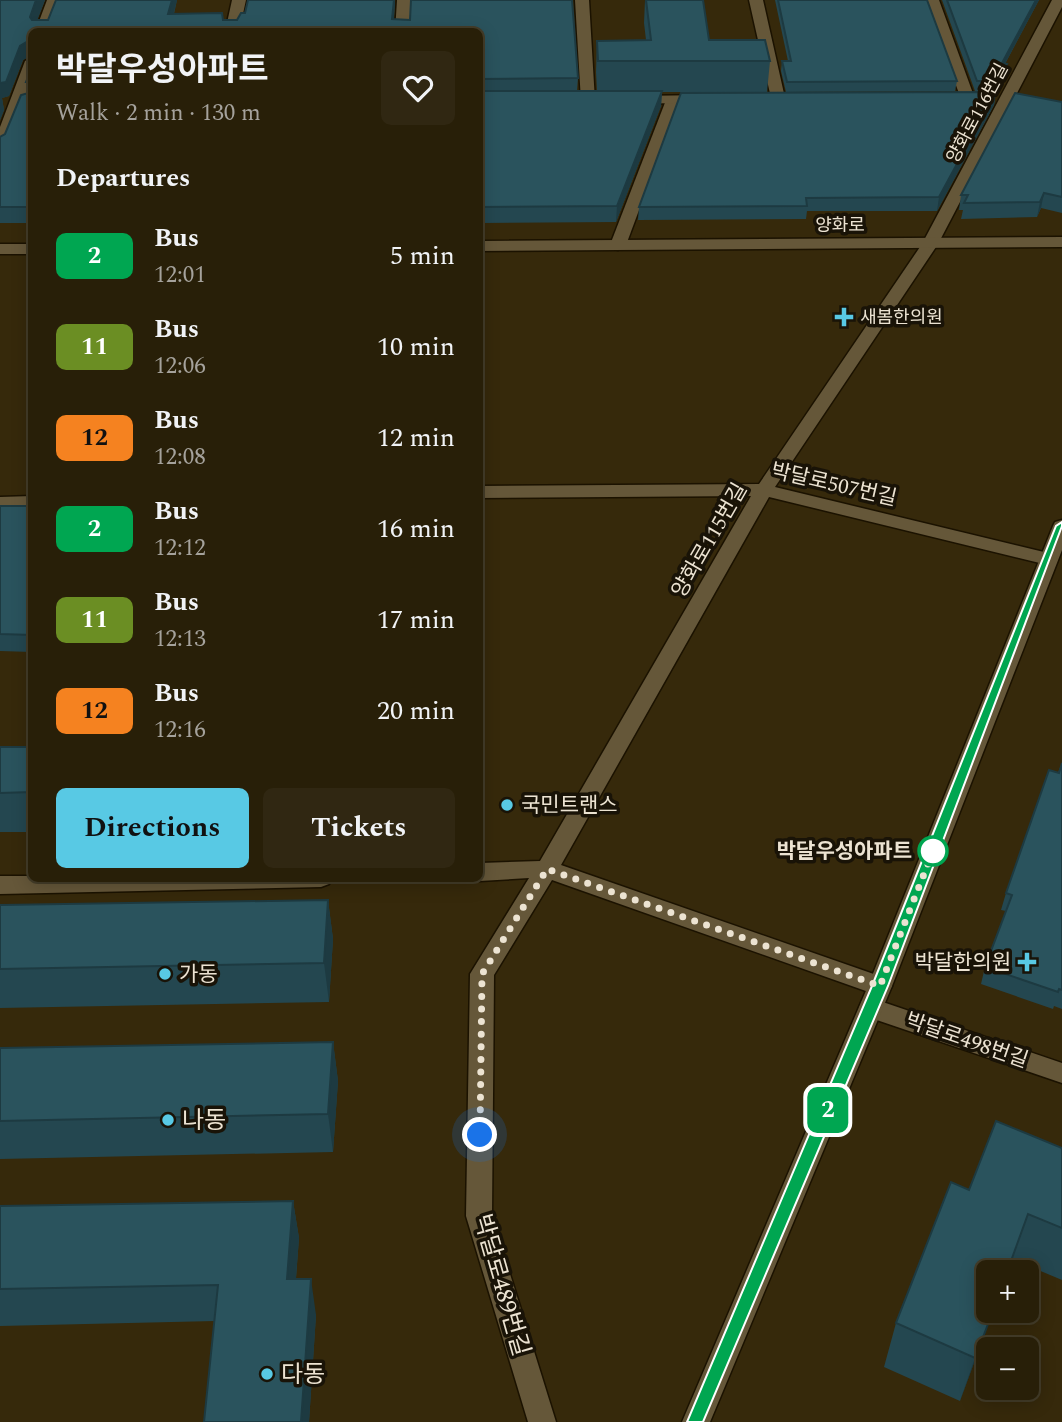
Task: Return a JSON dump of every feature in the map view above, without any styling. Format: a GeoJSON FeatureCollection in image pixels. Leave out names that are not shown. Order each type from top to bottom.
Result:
{"type":"FeatureCollection","features":[{"type":"Feature","properties":{"kind":"street"},"geometry":{"type":"LineString","coordinates":[[44,28],[54,0]]}},
{"type":"Feature","properties":{"kind":"street"},"geometry":{"type":"LineString","coordinates":[[233,28],[239,0]]}},
{"type":"Feature","properties":{"kind":"street"},"geometry":{"type":"LineString","coordinates":[[402,28],[404,0]]}},
{"type":"Feature","properties":{"kind":"street"},"geometry":{"type":"LineString","coordinates":[[582,0],[588,101]]}},
{"type":"Feature","properties":{"kind":"street"},"geometry":{"type":"LineString","coordinates":[[756,0],[778,99]]}},
{"type":"Feature","properties":{"kind":"street"},"geometry":{"type":"LineString","coordinates":[[932,0],[987,99]]}},
{"type":"Feature","properties":{"kind":"street","name":"양화로116번길"},"geometry":{"type":"LineString","coordinates":[[930,244],[987,99],[1059,0]]}},
{"type":"Feature","properties":{"kind":"street"},"geometry":{"type":"LineString","coordinates":[[0,147],[28,72]]}},
{"type":"Feature","properties":{"kind":"street"},"geometry":{"type":"LineString","coordinates":[[625,100],[725,99]]}},
{"type":"Feature","properties":{"kind":"street"},"geometry":{"type":"LineString","coordinates":[[618,245],[673,100]]}},
{"type":"Feature","properties":{"kind":"street"},"geometry":{"type":"LineString","coordinates":[[0,103],[28,103]]}},
{"type":"Feature","properties":{"kind":"street","name":"양화로"},"geometry":{"type":"LineString","coordinates":[[483,246],[1062,242]]}},
{"type":"Feature","properties":{"kind":"street","name":"양화로115번길"},"geometry":{"type":"LineString","coordinates":[[547,869],[764,490],[930,244]]}},
{"type":"Feature","properties":{"kind":"street"},"geometry":{"type":"LineString","coordinates":[[0,249],[28,248]]}},
{"type":"Feature","properties":{"kind":"street","name":"박달로507번길"},"geometry":{"type":"LineString","coordinates":[[483,492],[764,490],[1048,559]]}},
{"type":"Feature","properties":{"kind":"street"},"geometry":{"type":"LineString","coordinates":[[0,503],[28,502]]}},
{"type":"Feature","properties":{"kind":"street"},"geometry":{"type":"LineString","coordinates":[[696,1422],[876,997],[1062,526]]}},
{"type":"Feature","properties":{"kind":"street"},"geometry":{"type":"LineString","coordinates":[[483,872],[547,869]]}},
{"type":"Feature","properties":{"kind":"street","name":"박달로498번길"},"geometry":{"type":"LineString","coordinates":[[547,869],[876,997],[1062,1073]]}},
{"type":"Feature","properties":{"kind":"street","name":"박달로489번길"},"geometry":{"type":"LineString","coordinates":[[542,1422],[480,1216],[480,1189],[482,974],[547,869]]}},
{"type":"Feature","properties":{"kind":"street"},"geometry":{"type":"LineString","coordinates":[[0,885],[159,882]]}},
{"type":"Feature","properties":{"kind":"building"},"geometry":{"type":"Polygon","coordinates":[[[0,0],[36,0],[30,17],[32,20],[48,20],[56,0],[172,0],[168,14],[222,13],[223,20],[237,20],[241,13],[245,13],[248,0],[394,0],[392,19],[410,20],[411,0],[572,0],[578,78],[483,79],[483,28],[28,28],[28,41],[20,46],[6,82],[0,83],[0,0]]]}},
{"type":"Feature","properties":{"kind":"building"},"geometry":{"type":"Polygon","coordinates":[[[646,0],[703,0],[709,40],[765,40],[770,61],[598,61],[597,41],[651,40],[646,0]]]}},
{"type":"Feature","properties":{"kind":"building"},"geometry":{"type":"Polygon","coordinates":[[[778,0],[927,0],[957,81],[787,82],[782,61],[791,61],[778,0]]]}},
{"type":"Feature","properties":{"kind":"building"},"geometry":{"type":"Polygon","coordinates":[[[947,0],[1036,0],[1002,63],[1007,64],[997,81],[977,81],[947,0]]]}},
{"type":"Feature","properties":{"kind":"building"},"geometry":{"type":"Polygon","coordinates":[[[483,91],[662,91],[617,206],[483,207],[483,91]]]}},
{"type":"Feature","properties":{"kind":"building"},"geometry":{"type":"Polygon","coordinates":[[[996,92],[939,197],[806,198],[807,206],[639,207],[681,93],[996,92]]]}},
{"type":"Feature","properties":{"kind":"building"},"geometry":{"type":"Polygon","coordinates":[[[28,93],[28,207],[0,207],[0,137],[5,134],[21,95],[28,93]]]}},
{"type":"Feature","properties":{"kind":"building"},"geometry":{"type":"Polygon","coordinates":[[[1015,93],[1062,102],[1062,197],[1044,193],[1040,202],[964,203],[968,195],[961,195],[1015,93]]]}},
{"type":"Feature","properties":{"kind":"building"},"geometry":{"type":"Polygon","coordinates":[[[0,506],[28,506],[28,635],[0,634],[0,506]]]}},
{"type":"Feature","properties":{"kind":"building"},"geometry":{"type":"Polygon","coordinates":[[[0,747],[28,747],[28,792],[0,793],[0,747]]]}},
{"type":"Feature","properties":{"kind":"building"},"geometry":{"type":"Polygon","coordinates":[[[1062,763],[1062,990],[1059,989],[1058,992],[985,967],[1012,895],[1006,893],[1049,770],[1059,773],[1062,763]]]}},
{"type":"Feature","properties":{"kind":"building"},"geometry":{"type":"Polygon","coordinates":[[[328,900],[324,963],[0,969],[0,905],[328,900]]]}},
{"type":"Feature","properties":{"kind":"building"},"geometry":{"type":"Polygon","coordinates":[[[333,1042],[328,1114],[0,1121],[0,1048],[333,1042]]]}},
{"type":"Feature","properties":{"kind":"building"},"geometry":{"type":"Polygon","coordinates":[[[996,1121],[1062,1148],[1062,1228],[1028,1214],[1011,1260],[976,1260],[976,1323],[988,1323],[983,1337],[976,1337],[975,1358],[896,1323],[951,1182],[969,1190],[996,1121]]]}},
{"type":"Feature","properties":{"kind":"building","name":"다동"},"geometry":{"type":"Polygon","coordinates":[[[293,1201],[287,1279],[311,1279],[301,1422],[204,1422],[218,1285],[0,1289],[0,1206],[293,1201]]]}},
{"type":"Feature","properties":{"kind":"bus line","name":"2"},"geometry":{"type":"LineString","coordinates":[[696,1422],[880,986],[1062,526]]}},
{"type":"Feature","properties":{"kind":"place","name":"새봄한의원"},"geometry":{"type":"Point","coordinates":[844,317]}},
{"type":"Feature","properties":{"kind":"place","name":"국민트랜스"},"geometry":{"type":"Point","coordinates":[507,805]}},
{"type":"Feature","properties":{"kind":"place","name":"박달우성아파트"},"geometry":{"type":"Point","coordinates":[933,851]}},
{"type":"Feature","properties":{"kind":"place","name":"박달한의원"},"geometry":{"type":"Point","coordinates":[1027,962]}},
{"type":"Feature","properties":{"kind":"place","name":"가동"},"geometry":{"type":"Point","coordinates":[165,974]}},
{"type":"Feature","properties":{"kind":"place","name":"나동"},"geometry":{"type":"Point","coordinates":[168,1120]}},
{"type":"Feature","properties":{"kind":"place","name":"다동"},"geometry":{"type":"Point","coordinates":[267,1374]}},
{"type":"Feature","properties":{"kind":"route"},"geometry":{"type":"LineString","coordinates":[[480,1135],[482,974],[547,869],[880,986],[933,851]]}}]}
